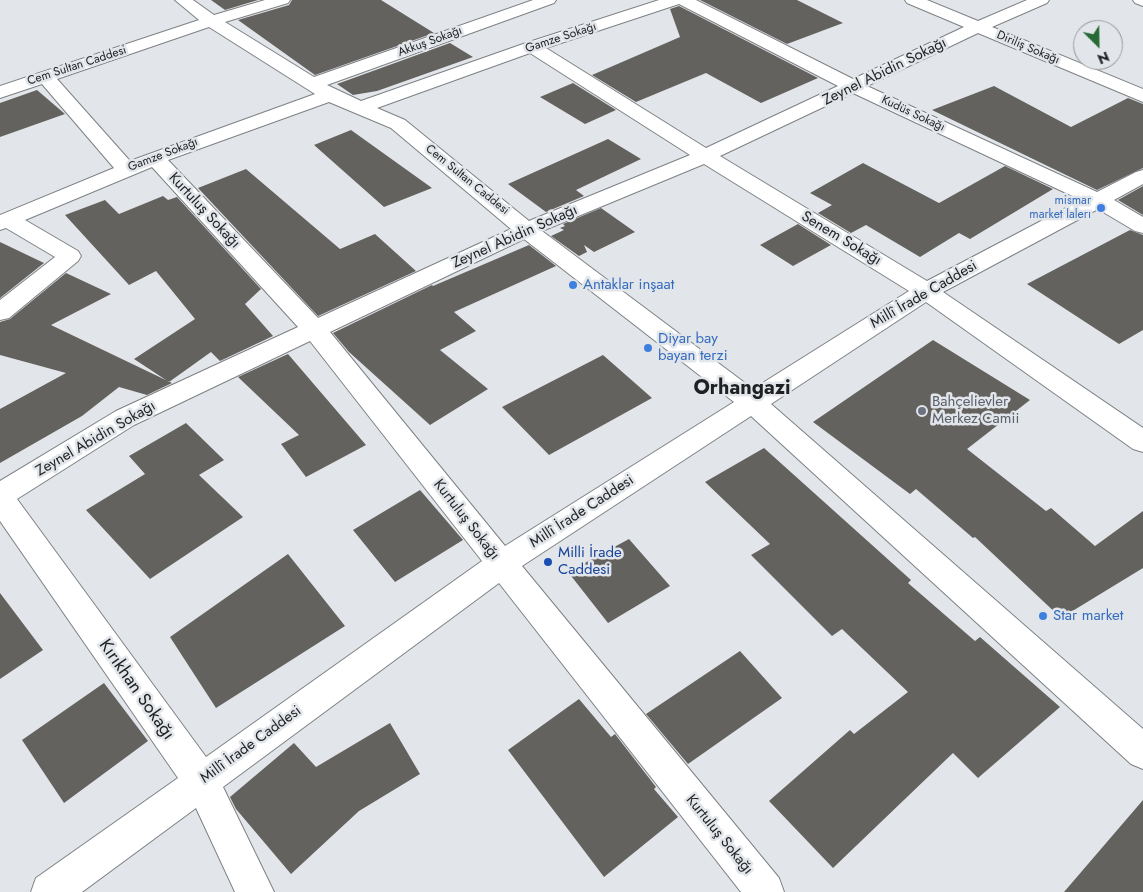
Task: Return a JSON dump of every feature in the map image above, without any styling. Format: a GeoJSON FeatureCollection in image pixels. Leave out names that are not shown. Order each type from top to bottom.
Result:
{"type":"FeatureCollection","features":[{"type":"Feature","properties":{"kind":"street","name":"Cem Sultan Caddesi"},"geometry":{"type":"LineString","coordinates":[[183,0],[211,21],[321,89],[398,124],[526,230],[753,402],[1143,752]]}},
{"type":"Feature","properties":{"kind":"street","name":"Cem Sultan Caddesi"},"geometry":{"type":"LineString","coordinates":[[0,92],[211,21],[282,0]]}},
{"type":"Feature","properties":{"kind":"street","name":"Akkuş Sokağı"},"geometry":{"type":"LineString","coordinates":[[321,89],[548,0]]}},
{"type":"Feature","properties":{"kind":"street","name":"Gamze Sokağı"},"geometry":{"type":"LineString","coordinates":[[362,107],[532,47],[675,0]]}},
{"type":"Feature","properties":{"kind":"street","name":"Kudüs Sokağı"},"geometry":{"type":"LineString","coordinates":[[684,0],[854,87],[1098,200],[1143,226]]}},
{"type":"Feature","properties":{"kind":"street","name":"Diriliş Sokağı"},"geometry":{"type":"LineString","coordinates":[[914,0],[1143,96]]}},
{"type":"Feature","properties":{"kind":"street","name":"Zeynel Abidin Sokağı"},"geometry":{"type":"LineString","coordinates":[[0,496],[125,418],[526,230],[705,156],[978,27],[1040,0]]}},
{"type":"Feature","properties":{"kind":"street","name":"Senem Sokağı"},"geometry":{"type":"LineString","coordinates":[[532,47],[705,156],[926,291],[1143,442]]}},
{"type":"Feature","properties":{"kind":"street"},"geometry":{"type":"LineString","coordinates":[[46,77],[126,170]]}},
{"type":"Feature","properties":{"kind":"street","name":"Gamze Sokağı"},"geometry":{"type":"LineString","coordinates":[[4,221],[321,89]]}},
{"type":"Feature","properties":{"kind":"street","name":"Kurtuluş Sokağı"},"geometry":{"type":"LineString","coordinates":[[155,158],[314,329],[765,892]]}},
{"type":"Feature","properties":{"kind":"street","name":"Millî İrade Caddesi"},"geometry":{"type":"LineString","coordinates":[[50,892],[501,564],[926,291],[1143,176]]}},
{"type":"Feature","properties":{"kind":"street"},"geometry":{"type":"LineString","coordinates":[[0,312],[70,256],[4,221]]}},
{"type":"Feature","properties":{"kind":"street","name":"Kırıkhan Sokağı"},"geometry":{"type":"LineString","coordinates":[[0,496],[202,782],[255,892]]}},
{"type":"Feature","properties":{"kind":"building"},"geometry":{"type":"Polygon","coordinates":[[[211,0],[258,0],[225,10],[211,0]]]}},
{"type":"Feature","properties":{"kind":"building"},"geometry":{"type":"Polygon","coordinates":[[[292,0],[381,0],[434,33],[315,75],[238,20],[289,5],[292,0]]]}},
{"type":"Feature","properties":{"kind":"building"},"geometry":{"type":"Polygon","coordinates":[[[700,0],[797,0],[843,23],[787,44],[700,0]]]}},
{"type":"Feature","properties":{"kind":"building"},"geometry":{"type":"Polygon","coordinates":[[[679,6],[818,78],[761,103],[706,73],[636,102],[592,75],[680,37],[670,9],[679,6]]]}},
{"type":"Feature","properties":{"kind":"building"},"geometry":{"type":"Polygon","coordinates":[[[450,43],[473,57],[377,91],[353,95],[337,84],[450,43]]]}},
{"type":"Feature","properties":{"kind":"building"},"geometry":{"type":"Polygon","coordinates":[[[573,83],[616,110],[585,124],[540,97],[573,83]]]}},
{"type":"Feature","properties":{"kind":"building"},"geometry":{"type":"Polygon","coordinates":[[[994,86],[1071,127],[1128,98],[1143,104],[1143,168],[1097,190],[932,110],[994,86]]]}},
{"type":"Feature","properties":{"kind":"building"},"geometry":{"type":"Polygon","coordinates":[[[37,90],[65,114],[0,137],[0,103],[37,90]]]}},
{"type":"Feature","properties":{"kind":"building"},"geometry":{"type":"Polygon","coordinates":[[[351,130],[432,188],[384,207],[314,145],[351,130]]]}},
{"type":"Feature","properties":{"kind":"building"},"geometry":{"type":"Polygon","coordinates":[[[608,139],[641,159],[576,190],[584,196],[546,212],[508,184],[608,139]]]}},
{"type":"Feature","properties":{"kind":"building"},"geometry":{"type":"Polygon","coordinates":[[[863,163],[939,203],[1005,166],[1053,189],[970,239],[959,233],[920,257],[866,225],[851,233],[818,213],[832,205],[810,193],[863,163]]]}},
{"type":"Feature","properties":{"kind":"building"},"geometry":{"type":"Polygon","coordinates":[[[246,169],[340,249],[375,234],[416,271],[318,316],[198,188],[246,169]]]}},
{"type":"Feature","properties":{"kind":"building"},"geometry":{"type":"Polygon","coordinates":[[[1143,186],[1143,215],[1118,200],[1143,186]]]}},
{"type":"Feature","properties":{"kind":"building"},"geometry":{"type":"Polygon","coordinates":[[[163,196],[168,200],[177,197],[261,289],[245,304],[273,336],[220,361],[211,352],[169,382],[134,359],[195,319],[156,271],[129,285],[65,215],[105,200],[119,214],[163,196]]]}},
{"type":"Feature","properties":{"kind":"building"},"geometry":{"type":"Polygon","coordinates":[[[601,208],[635,232],[594,252],[584,245],[587,252],[579,256],[551,236],[564,230],[560,228],[565,226],[563,224],[601,208]]]}},
{"type":"Feature","properties":{"kind":"building"},"geometry":{"type":"Polygon","coordinates":[[[798,224],[831,245],[793,266],[760,245],[798,224]]]}},
{"type":"Feature","properties":{"kind":"building"},"geometry":{"type":"Polygon","coordinates":[[[1130,230],[1143,235],[1143,330],[1119,344],[1027,284],[1130,230]]]}},
{"type":"Feature","properties":{"kind":"building"},"geometry":{"type":"Polygon","coordinates":[[[0,242],[44,263],[0,298],[0,242]]]}},
{"type":"Feature","properties":{"kind":"building"},"geometry":{"type":"Polygon","coordinates":[[[529,245],[556,266],[454,312],[476,331],[440,350],[488,389],[430,425],[349,352],[333,333],[432,285],[529,245]]]}},
{"type":"Feature","properties":{"kind":"building"},"geometry":{"type":"Polygon","coordinates":[[[66,273],[111,294],[51,325],[172,383],[147,395],[119,387],[82,416],[0,463],[0,409],[66,373],[0,355],[0,322],[10,319],[66,273]]]}},
{"type":"Feature","properties":{"kind":"building"},"geometry":{"type":"Polygon","coordinates":[[[933,340],[1030,400],[967,449],[1046,511],[1051,508],[1095,546],[1143,511],[1143,568],[1061,618],[975,537],[973,538],[916,489],[910,494],[813,422],[933,340]]]}},
{"type":"Feature","properties":{"kind":"building"},"geometry":{"type":"Polygon","coordinates":[[[288,354],[366,445],[306,477],[281,444],[299,435],[238,377],[288,354]]]}},
{"type":"Feature","properties":{"kind":"building"},"geometry":{"type":"Polygon","coordinates":[[[603,355],[652,398],[549,455],[502,407],[603,355]]]}},
{"type":"Feature","properties":{"kind":"building"},"geometry":{"type":"Polygon","coordinates":[[[186,423],[224,460],[199,475],[243,517],[150,579],[86,510],[145,474],[129,456],[186,423]]]}},
{"type":"Feature","properties":{"kind":"building"},"geometry":{"type":"Polygon","coordinates":[[[764,448],[911,580],[908,583],[975,641],[980,637],[1060,707],[978,778],[953,753],[833,868],[769,801],[850,730],[854,734],[908,692],[842,629],[832,636],[751,555],[770,544],[705,482],[764,448]]]}},
{"type":"Feature","properties":{"kind":"building"},"geometry":{"type":"Polygon","coordinates":[[[420,490],[463,540],[395,582],[353,530],[420,490]]]}},
{"type":"Feature","properties":{"kind":"building"},"geometry":{"type":"Polygon","coordinates":[[[629,539],[670,586],[608,623],[568,572],[629,539]]]}},
{"type":"Feature","properties":{"kind":"building"},"geometry":{"type":"Polygon","coordinates":[[[288,554],[345,626],[216,708],[170,637],[288,554]]]}},
{"type":"Feature","properties":{"kind":"building"},"geometry":{"type":"Polygon","coordinates":[[[0,593],[43,650],[0,679],[0,593]]]}},
{"type":"Feature","properties":{"kind":"building"},"geometry":{"type":"Polygon","coordinates":[[[740,651],[782,698],[688,764],[646,714],[740,651]]]}},
{"type":"Feature","properties":{"kind":"building"},"geometry":{"type":"Polygon","coordinates":[[[104,683],[148,741],[64,803],[22,740],[104,683]]]}},
{"type":"Feature","properties":{"kind":"building"},"geometry":{"type":"Polygon","coordinates":[[[579,699],[611,737],[615,734],[656,787],[654,789],[678,817],[604,877],[508,750],[579,699]]]}},
{"type":"Feature","properties":{"kind":"building"},"geometry":{"type":"Polygon","coordinates":[[[390,723],[420,774],[359,811],[291,874],[236,809],[230,797],[294,743],[316,767],[390,723]]]}},
{"type":"Feature","properties":{"kind":"building"},"geometry":{"type":"Polygon","coordinates":[[[1143,800],[1143,892],[1064,892],[1143,800]]]}},
{"type":"Feature","properties":{"kind":"place","name":"mismar market lalerı"},"geometry":{"type":"Point","coordinates":[1101,208]}},
{"type":"Feature","properties":{"kind":"place","name":"Antaklar inşaat"},"geometry":{"type":"Point","coordinates":[573,285]}},
{"type":"Feature","properties":{"kind":"place","name":"Diyar bay bayan terzi"},"geometry":{"type":"Point","coordinates":[648,348]}},
{"type":"Feature","properties":{"kind":"place","name":"Bahçelievler Merkez Camii"},"geometry":{"type":"Point","coordinates":[922,411]}},
{"type":"Feature","properties":{"kind":"place","name":"Milli İrade Caddesi"},"geometry":{"type":"Point","coordinates":[548,562]}},
{"type":"Feature","properties":{"kind":"place","name":"Star market"},"geometry":{"type":"Point","coordinates":[1043,616]}},
{"type":"Feature","properties":{"kind":"district","name":"Orhangazi"},"geometry":{"type":"Point","coordinates":[742,389]}}]}
